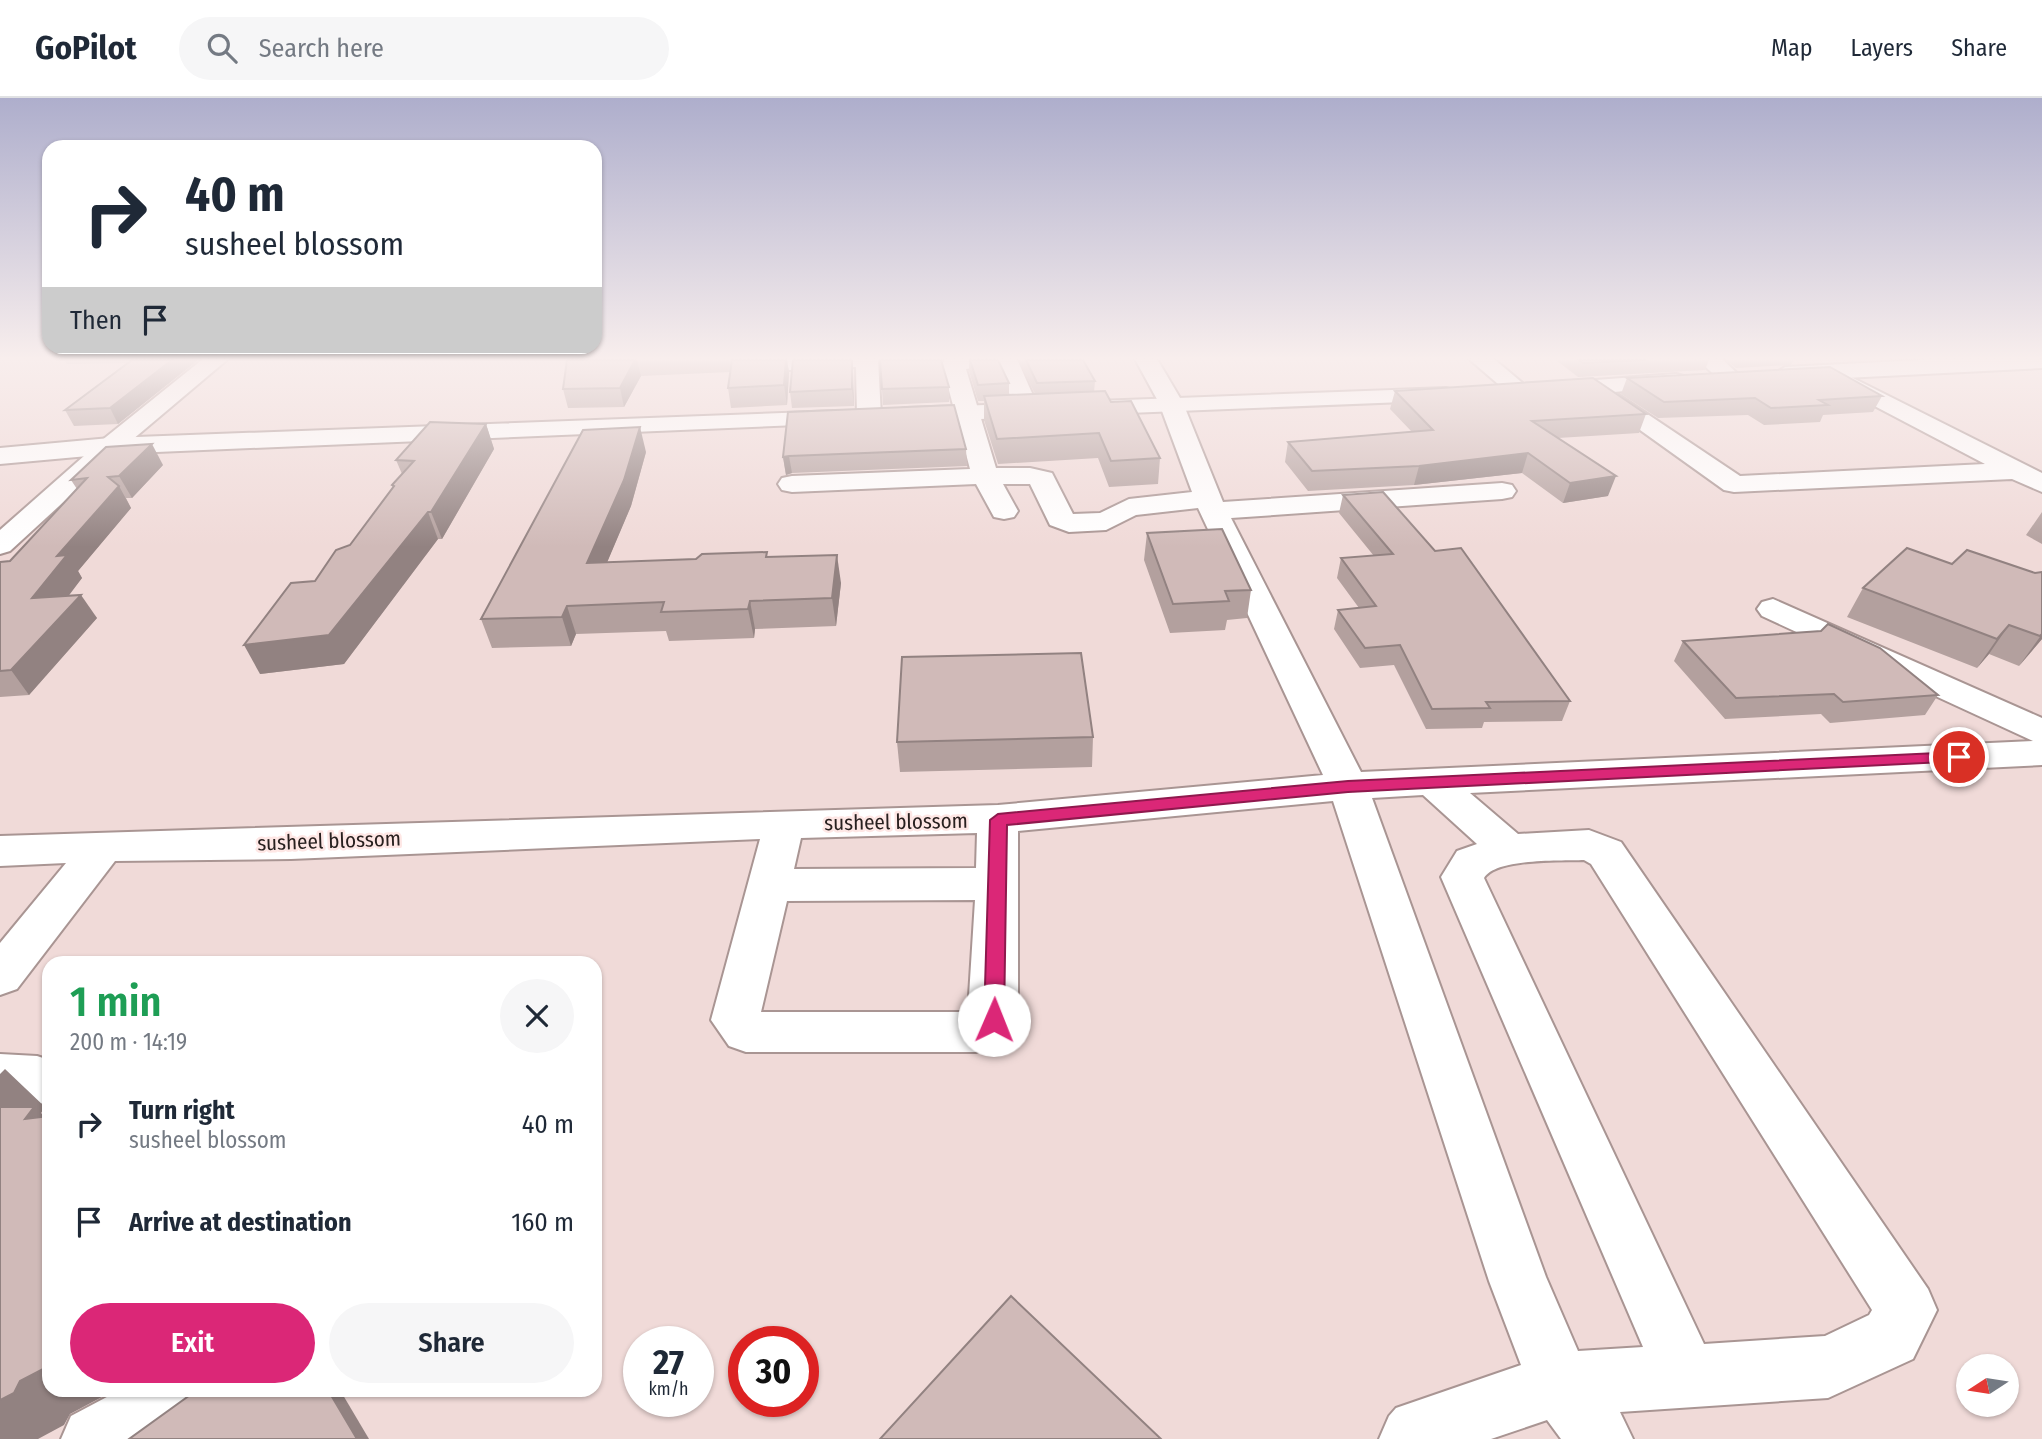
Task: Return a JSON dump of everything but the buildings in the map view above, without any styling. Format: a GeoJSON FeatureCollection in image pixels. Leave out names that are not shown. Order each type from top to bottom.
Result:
{"type":"FeatureCollection","features":[{"type":"Feature","properties":{"kind":"street"},"geometry":{"type":"LineString","coordinates":[[0,545],[140,422]]}},
{"type":"Feature","properties":{"kind":"street"},"geometry":{"type":"LineString","coordinates":[[0,456],[110,446],[728,422]]}},
{"type":"Feature","properties":{"kind":"street"},"geometry":{"type":"LineString","coordinates":[[970,422],[985,476],[1004,511]]}},
{"type":"Feature","properties":{"kind":"street"},"geometry":{"type":"LineString","coordinates":[[1178,422],[1211,505],[1348,786],[1518,1281],[1560,1384],[1600,1439]]}},
{"type":"Feature","properties":{"kind":"street"},"geometry":{"type":"LineString","coordinates":[[1642,422],[1734,484],[2017,471]]}},
{"type":"Feature","properties":{"kind":"street"},"geometry":{"type":"LineString","coordinates":[[1922,422],[2042,484]]}},
{"type":"Feature","properties":{"kind":"street"},"geometry":{"type":"LineString","coordinates":[[792,484],[985,476],[1042,479],[1067,463]]}},
{"type":"Feature","properties":{"kind":"street"},"geometry":{"type":"LineString","coordinates":[[1042,479],[1060,519],[1069,523],[1106,521],[1129,507],[1502,491]]}},
{"type":"Feature","properties":{"kind":"street"},"geometry":{"type":"LineString","coordinates":[[1773,609],[2042,732]]}},
{"type":"Feature","properties":{"kind":"street","name":"susheel blossom"},"geometry":{"type":"LineString","coordinates":[[0,851],[103,846],[291,844],[784,824],[998,820],[1348,786],[2042,753]]}},
{"type":"Feature","properties":{"kind":"street"},"geometry":{"type":"LineString","coordinates":[[1432,782],[1508,849]]}},
{"type":"Feature","properties":{"kind":"street"},"geometry":{"type":"LineString","coordinates":[[784,824],[735,1020],[746,1032],[976,1032],[994,1020],[998,820]]}},
{"type":"Feature","properties":{"kind":"street"},"geometry":{"type":"LineString","coordinates":[[1412,1439],[1419,1431],[1560,1384],[1687,1377],[1828,1367],[1891,1336],[1906,1310],[1606,853],[1589,845],[1508,849],[1472,862],[1462,877],[1687,1377]]}},
{"type":"Feature","properties":{"kind":"street"},"geometry":{"type":"LineString","coordinates":[[0,976],[103,846]]}},
{"type":"Feature","properties":{"kind":"street"},"geometry":{"type":"LineString","coordinates":[[768,886],[996,884]]}},
{"type":"Feature","properties":{"kind":"street"},"geometry":{"type":"LineString","coordinates":[[0,1076],[42,1080]]}},
{"type":"Feature","properties":{"kind":"street"},"geometry":{"type":"LineString","coordinates":[[93,1439],[171,1397]]}},
{"type":"Feature","properties":{"kind":"route"},"geometry":{"type":"LineString","coordinates":[[994,1020],[998,820],[1348,786],[1959,757]]}}]}
